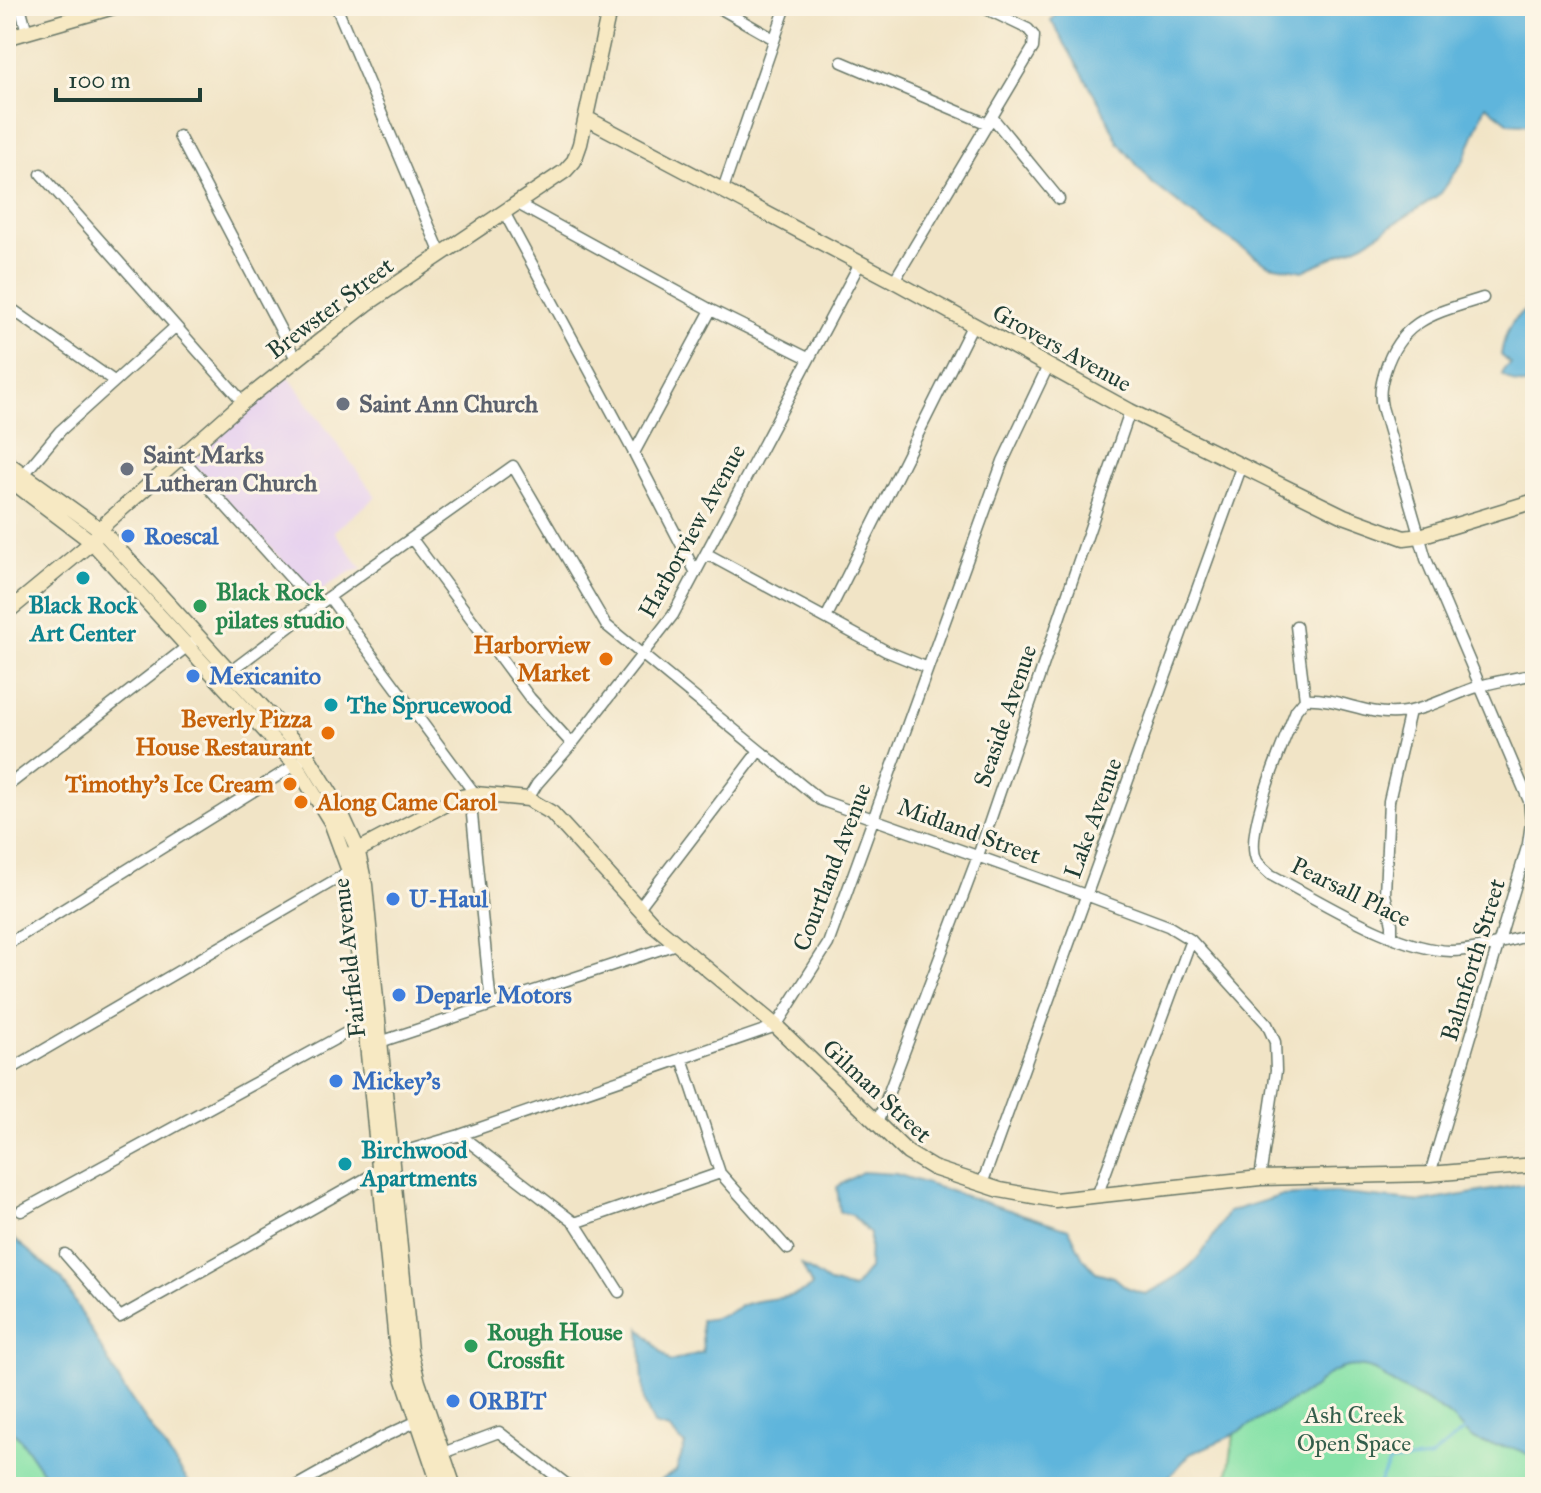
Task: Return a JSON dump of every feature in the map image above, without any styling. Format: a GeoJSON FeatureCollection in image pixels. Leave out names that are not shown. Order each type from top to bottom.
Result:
{"type":"FeatureCollection","features":[{"type":"Feature","properties":{"kind":"street"},"geometry":{"type":"LineString","coordinates":[[20,6],[27,32]]}},
{"type":"Feature","properties":{"kind":"street"},"geometry":{"type":"LineString","coordinates":[[6,38],[117,6]]}},
{"type":"Feature","properties":{"kind":"street"},"geometry":{"type":"LineString","coordinates":[[336,6],[441,254]]}},
{"type":"Feature","properties":{"kind":"street","name":"Brewster Street"},"geometry":{"type":"LineString","coordinates":[[6,613],[243,402],[296,359],[367,304],[570,166],[577,154],[586,118],[610,6]]}},
{"type":"Feature","properties":{"kind":"street"},"geometry":{"type":"LineString","coordinates":[[716,6],[774,39]]}},
{"type":"Feature","properties":{"kind":"street"},"geometry":{"type":"LineString","coordinates":[[723,189],[786,6]]}},
{"type":"Feature","properties":{"kind":"street"},"geometry":{"type":"LineString","coordinates":[[894,281],[1033,48],[1034,36],[1028,29],[980,6]]}},
{"type":"Feature","properties":{"kind":"street"},"geometry":{"type":"LineString","coordinates":[[842,62],[990,120],[1059,199]]}},
{"type":"Feature","properties":{"kind":"street","name":"Grovers Avenue"},"geometry":{"type":"LineString","coordinates":[[586,118],[894,281],[1130,411],[1376,529],[1404,538],[1420,536],[1535,501]]}},
{"type":"Feature","properties":{"kind":"street"},"geometry":{"type":"LineString","coordinates":[[179,136],[296,359]]}},
{"type":"Feature","properties":{"kind":"street"},"geometry":{"type":"LineString","coordinates":[[41,174],[243,402]]}},
{"type":"Feature","properties":{"kind":"street"},"geometry":{"type":"LineString","coordinates":[[518,204],[711,310],[808,358]]}},
{"type":"Feature","properties":{"kind":"street"},"geometry":{"type":"LineString","coordinates":[[504,212],[696,573]]}},
{"type":"Feature","properties":{"kind":"street","name":"Harborview Avenue"},"geometry":{"type":"LineString","coordinates":[[528,799],[673,615],[860,263]]}},
{"type":"Feature","properties":{"kind":"street","name":"Balmforth Street"},"geometry":{"type":"LineString","coordinates":[[1430,1174],[1528,844],[1531,823],[1529,801],[1426,559],[1380,399],[1390,353],[1414,324],[1429,315],[1483,298]]}},
{"type":"Feature","properties":{"kind":"street"},"geometry":{"type":"LineString","coordinates":[[6,305],[114,381]]}},
{"type":"Feature","properties":{"kind":"street"},"geometry":{"type":"LineString","coordinates":[[634,453],[711,310]]}},
{"type":"Feature","properties":{"kind":"street"},"geometry":{"type":"LineString","coordinates":[[826,618],[973,324]]}},
{"type":"Feature","properties":{"kind":"street"},"geometry":{"type":"LineString","coordinates":[[12,473],[175,327]]}},
{"type":"Feature","properties":{"kind":"street","name":"Courtland Avenue"},"geometry":{"type":"LineString","coordinates":[[776,1026],[828,944],[1003,461],[1048,366]]}},
{"type":"Feature","properties":{"kind":"street","name":"Seaside Avenue"},"geometry":{"type":"LineString","coordinates":[[878,1121],[978,856],[1130,411]]}},
{"type":"Feature","properties":{"kind":"street"},"geometry":{"type":"LineString","coordinates":[[181,457],[316,606]]}},
{"type":"Feature","properties":{"kind":"street","name":"Lake Avenue"},"geometry":{"type":"LineString","coordinates":[[982,1184],[1242,465]]}},
{"type":"Feature","properties":{"kind":"street","name":"Midland Street"},"geometry":{"type":"LineString","coordinates":[[412,539],[513,466],[606,625],[820,800],[1086,895],[1168,926],[1191,940],[1267,1024],[1275,1042],[1276,1071],[1260,1178]]}},
{"type":"Feature","properties":{"kind":"street","name":"Fairfield Avenue"},"geometry":{"type":"LineString","coordinates":[[12,473],[96,536],[302,761],[353,861],[372,1020],[404,1380],[423,1418],[436,1456],[454,1487]]}},
{"type":"Feature","properties":{"kind":"street"},"geometry":{"type":"LineString","coordinates":[[224,677],[316,606],[412,539],[530,698],[572,744]]}},
{"type":"Feature","properties":{"kind":"street"},"geometry":{"type":"LineString","coordinates":[[707,554],[886,651],[928,668]]}},
{"type":"Feature","properties":{"kind":"street"},"geometry":{"type":"LineString","coordinates":[[329,597],[472,795],[491,1005]]}},
{"type":"Feature","properties":{"kind":"street"},"geometry":{"type":"LineString","coordinates":[[1296,626],[1305,699],[1324,698],[1378,712],[1410,711],[1480,686],[1535,674]]}},
{"type":"Feature","properties":{"kind":"street"},"geometry":{"type":"LineString","coordinates":[[6,787],[192,643]]}},
{"type":"Feature","properties":{"kind":"street","name":"Pearsall Place"},"geometry":{"type":"LineString","coordinates":[[1305,699],[1296,710],[1257,817],[1253,844],[1257,861],[1271,875],[1392,937],[1420,946],[1451,951],[1535,934]]}},
{"type":"Feature","properties":{"kind":"street"},"geometry":{"type":"LineString","coordinates":[[1392,937],[1385,894],[1389,801],[1410,711]]}},
{"type":"Feature","properties":{"kind":"street"},"geometry":{"type":"LineString","coordinates":[[638,909],[758,752]]}},
{"type":"Feature","properties":{"kind":"street"},"geometry":{"type":"LineString","coordinates":[[6,945],[302,761]]}},
{"type":"Feature","properties":{"kind":"street","name":"Gilman Street"},"geometry":{"type":"LineString","coordinates":[[353,861],[446,803],[472,795],[528,799],[559,820],[638,909],[776,1026],[908,1153],[922,1162],[982,1184],[1036,1198],[1055,1200],[1260,1178],[1430,1174],[1535,1165]]}},
{"type":"Feature","properties":{"kind":"street"},"geometry":{"type":"LineString","coordinates":[[6,1072],[353,861]]}},
{"type":"Feature","properties":{"kind":"street"},"geometry":{"type":"LineString","coordinates":[[1097,1196],[1191,940]]}},
{"type":"Feature","properties":{"kind":"street"},"geometry":{"type":"LineString","coordinates":[[374,1044],[676,944]]}},
{"type":"Feature","properties":{"kind":"street"},"geometry":{"type":"LineString","coordinates":[[21,1211],[372,1020]]}},
{"type":"Feature","properties":{"kind":"street"},"geometry":{"type":"LineString","coordinates":[[65,1254],[120,1317],[370,1176],[399,1153],[460,1135],[776,1026]]}},
{"type":"Feature","properties":{"kind":"street"},"geometry":{"type":"LineString","coordinates":[[682,1058],[720,1173],[788,1249]]}},
{"type":"Feature","properties":{"kind":"street"},"geometry":{"type":"LineString","coordinates":[[460,1135],[575,1223],[619,1292]]}},
{"type":"Feature","properties":{"kind":"street"},"geometry":{"type":"LineString","coordinates":[[575,1223],[720,1173]]}},
{"type":"Feature","properties":{"kind":"street"},"geometry":{"type":"LineString","coordinates":[[294,1487],[423,1418]]}},
{"type":"Feature","properties":{"kind":"street"},"geometry":{"type":"LineString","coordinates":[[436,1456],[499,1432],[570,1487]]}},
{"type":"Feature","properties":{"kind":"street","name":"Fairfield Avenue"},"geometry":{"type":"LineString","coordinates":[[436,1456],[440,1487]]}},
{"type":"Feature","properties":{"kind":"shaded area"},"geometry":{"type":"Polygon","coordinates":[[[288,376],[376,497],[334,531],[362,569],[350,572],[325,587],[318,599],[190,461],[227,425],[288,376]]]}},
{"type":"Feature","properties":{"kind":"green space"},"geometry":{"type":"Polygon","coordinates":[[[6,1327],[99,1487],[6,1487],[6,1327]]]}},
{"type":"Feature","properties":{"kind":"green space","name":"Ash Creek Open Space"},"geometry":{"type":"Polygon","coordinates":[[[1352,1359],[1375,1364],[1535,1454],[1535,1487],[1226,1487],[1236,1423],[1352,1359]]]}},
{"type":"Feature","properties":{"kind":"water"},"geometry":{"type":"Polygon","coordinates":[[[1062,6],[1535,6],[1535,125],[1509,123],[1486,105],[1464,160],[1441,193],[1364,243],[1303,271],[1269,265],[1204,223],[1152,183],[1118,142],[1100,104],[1051,20],[1062,6]]]}},
{"type":"Feature","properties":{"kind":"water"},"geometry":{"type":"Polygon","coordinates":[[[1535,305],[1535,387],[1515,383],[1502,375],[1511,364],[1501,355],[1505,338],[1515,319],[1535,305]]]}},
{"type":"Feature","properties":{"kind":"water"},"geometry":{"type":"Polygon","coordinates":[[[862,1172],[896,1174],[1069,1229],[1083,1258],[1096,1272],[1114,1277],[1126,1287],[1145,1294],[1186,1270],[1211,1240],[1228,1212],[1280,1196],[1334,1193],[1422,1202],[1535,1184],[1535,1460],[1515,1449],[1473,1439],[1436,1407],[1374,1370],[1357,1366],[1341,1368],[1314,1388],[1231,1436],[1190,1454],[1160,1487],[649,1487],[676,1471],[685,1445],[669,1429],[654,1425],[644,1402],[640,1328],[670,1362],[703,1352],[701,1320],[719,1317],[752,1302],[787,1297],[812,1286],[802,1265],[829,1283],[853,1289],[869,1269],[870,1234],[852,1215],[840,1212],[837,1187],[862,1172]]]}},
{"type":"Feature","properties":{"kind":"water"},"geometry":{"type":"Polygon","coordinates":[[[6,1232],[62,1279],[124,1389],[192,1487],[53,1487],[18,1436],[6,1426],[6,1232]]]}},
{"type":"Feature","properties":{"kind":"waterway"},"geometry":{"type":"LineString","coordinates":[[1377,1487],[1390,1462],[1430,1458],[1467,1428]]}},
{"type":"Feature","properties":{"kind":"place","name":"Saint Ann Church"},"geometry":{"type":"Point","coordinates":[343,404]}},
{"type":"Feature","properties":{"kind":"place","name":"Saint Marks Lutheran Church"},"geometry":{"type":"Point","coordinates":[127,469]}},
{"type":"Feature","properties":{"kind":"place","name":"Roescal"},"geometry":{"type":"Point","coordinates":[128,536]}},
{"type":"Feature","properties":{"kind":"place","name":"Black Rock Art Center"},"geometry":{"type":"Point","coordinates":[83,578]}},
{"type":"Feature","properties":{"kind":"place","name":"Black Rock pilates studio"},"geometry":{"type":"Point","coordinates":[200,606]}},
{"type":"Feature","properties":{"kind":"place","name":"Harborview Market"},"geometry":{"type":"Point","coordinates":[606,659]}},
{"type":"Feature","properties":{"kind":"place","name":"Mexicanito"},"geometry":{"type":"Point","coordinates":[193,676]}},
{"type":"Feature","properties":{"kind":"place","name":"The Sprucewood"},"geometry":{"type":"Point","coordinates":[331,705]}},
{"type":"Feature","properties":{"kind":"place","name":"Beverly Pizza House Restaurant"},"geometry":{"type":"Point","coordinates":[328,733]}},
{"type":"Feature","properties":{"kind":"place","name":"Timothy's Ice Cream"},"geometry":{"type":"Point","coordinates":[290,784]}},
{"type":"Feature","properties":{"kind":"place","name":"Along Came Carol"},"geometry":{"type":"Point","coordinates":[301,802]}},
{"type":"Feature","properties":{"kind":"place","name":"U-Haul"},"geometry":{"type":"Point","coordinates":[393,899]}},
{"type":"Feature","properties":{"kind":"place","name":"Deparle Motors"},"geometry":{"type":"Point","coordinates":[399,995]}},
{"type":"Feature","properties":{"kind":"place","name":"Mickey's"},"geometry":{"type":"Point","coordinates":[336,1081]}},
{"type":"Feature","properties":{"kind":"place","name":"Birchwood Apartments"},"geometry":{"type":"Point","coordinates":[345,1164]}},
{"type":"Feature","properties":{"kind":"place","name":"Rough House Crossfit"},"geometry":{"type":"Point","coordinates":[471,1346]}},
{"type":"Feature","properties":{"kind":"place","name":"ORBIT"},"geometry":{"type":"Point","coordinates":[453,1401]}}]}
